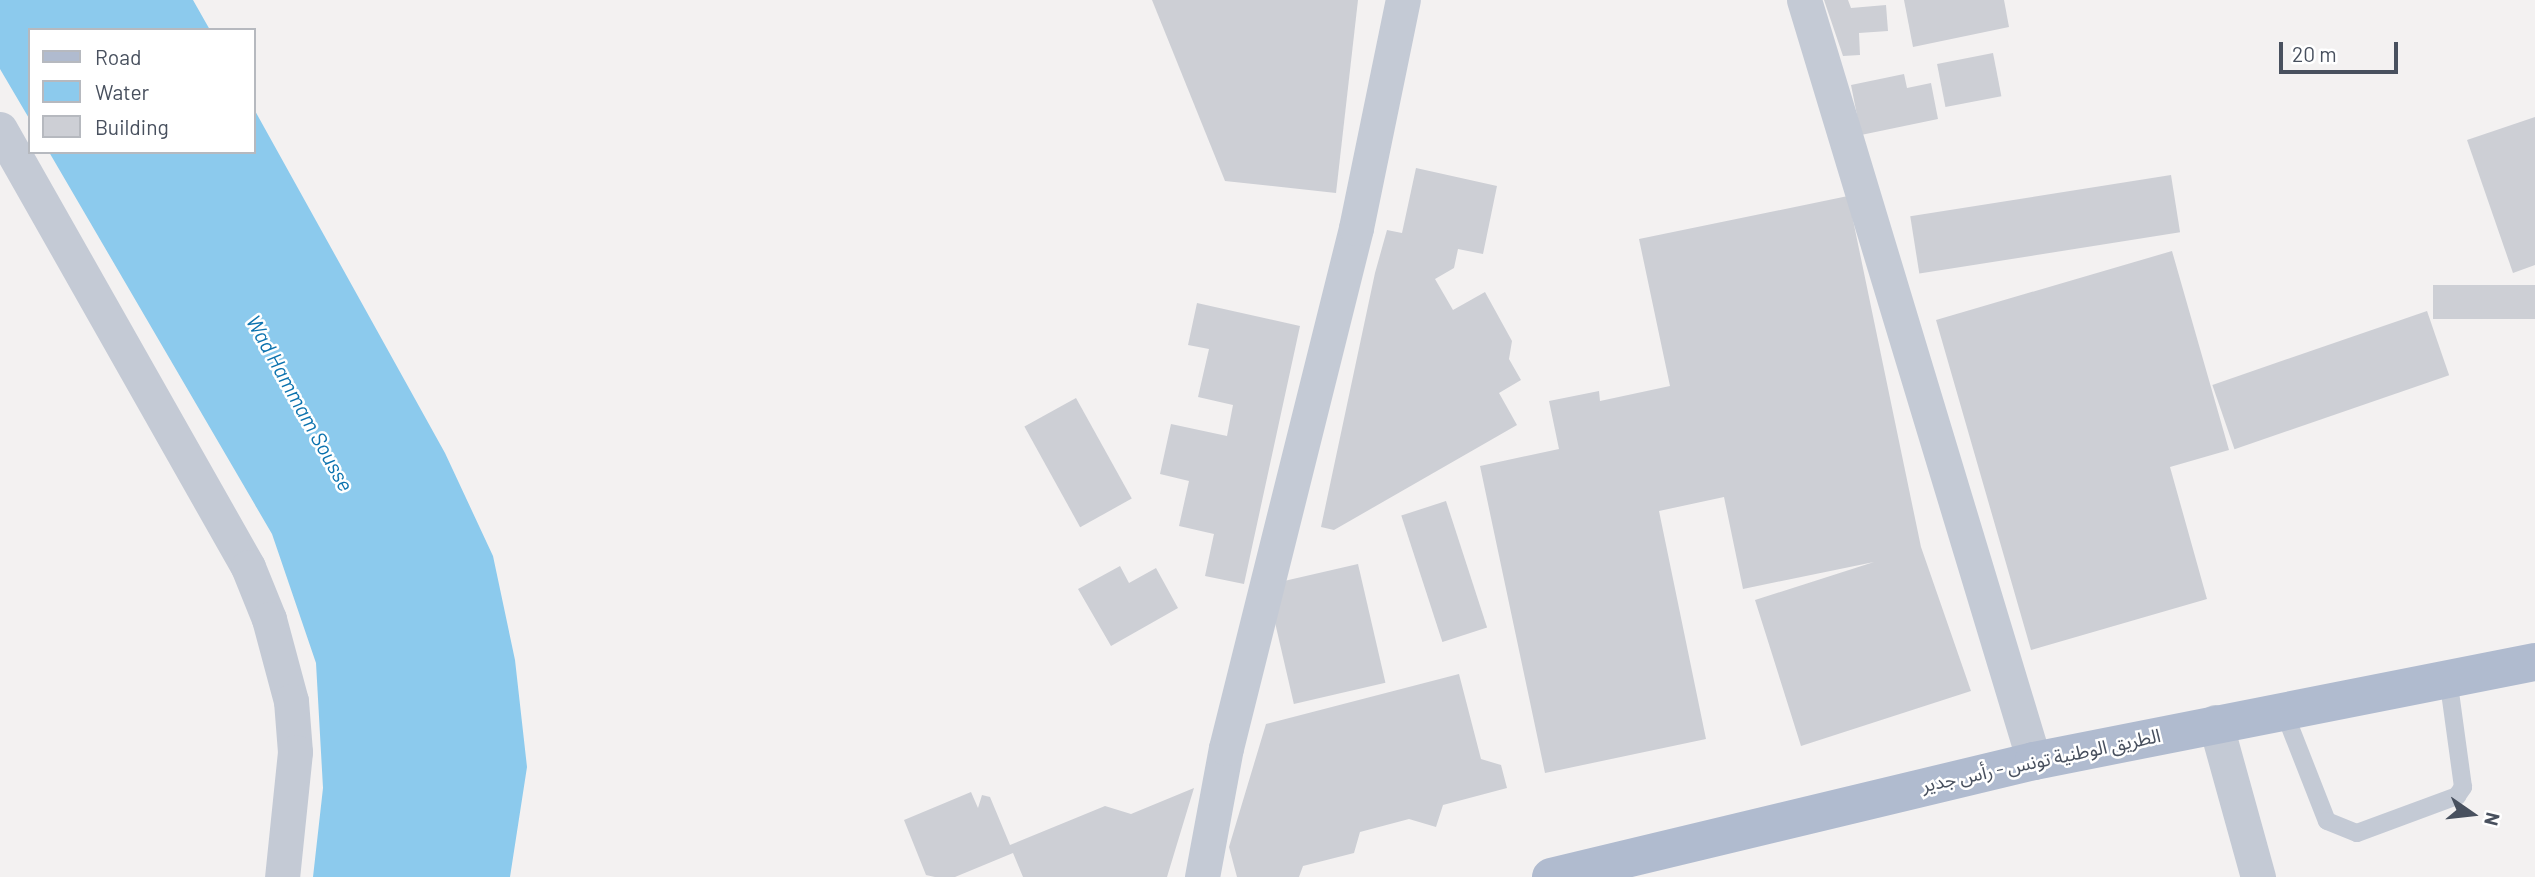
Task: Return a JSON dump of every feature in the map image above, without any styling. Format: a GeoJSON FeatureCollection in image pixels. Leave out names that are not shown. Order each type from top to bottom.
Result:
{"type":"FeatureCollection","features":[{"type":"Feature","properties":{"kind":"main road","name":"الطريق الوطنية تونس - رأس جدير"},"geometry":{"type":"LineString","coordinates":[[1551,877],[2034,761],[2215,722],[2535,662]]}},
{"type":"Feature","properties":{"kind":"street"},"geometry":{"type":"LineString","coordinates":[[1202,877],[1226,748],[1356,228],[1403,0]]}},
{"type":"Feature","properties":{"kind":"street"},"geometry":{"type":"LineString","coordinates":[[1804,0],[2034,761]]}},
{"type":"Feature","properties":{"kind":"street"},"geometry":{"type":"LineString","coordinates":[[0,129],[248,567],[269,619],[292,701],[295,752],[282,877]]}},
{"type":"Feature","properties":{"kind":"street"},"geometry":{"type":"LineString","coordinates":[[2215,722],[2258,877]]}},
{"type":"Feature","properties":{"kind":"lane"},"geometry":{"type":"LineString","coordinates":[[2283,709],[2327,821],[2357,833],[2457,796],[2463,787],[2448,678]]}},
{"type":"Feature","properties":{"kind":"water"},"geometry":{"type":"Polygon","coordinates":[[[0,0],[193,0],[209,28],[28,28],[28,117],[0,69],[0,0]]]}},
{"type":"Feature","properties":{"kind":"water","name":"Wad Hammam Sousse"},"geometry":{"type":"Polygon","coordinates":[[[256,113],[445,453],[493,556],[515,660],[527,767],[510,877],[313,877],[323,788],[316,663],[272,534],[50,154],[256,154],[256,113]]]}},
{"type":"Feature","properties":{"kind":"building"},"geometry":{"type":"Polygon","coordinates":[[[1152,0],[1358,0],[1336,193],[1225,181],[1152,0]]]}},
{"type":"Feature","properties":{"kind":"building"},"geometry":{"type":"Polygon","coordinates":[[[1824,0],[1848,0],[1851,8],[1886,5],[1888,31],[1859,33],[1860,55],[1843,56],[1824,0]]]}},
{"type":"Feature","properties":{"kind":"building"},"geometry":{"type":"Polygon","coordinates":[[[1904,0],[2004,0],[2009,27],[1913,47],[1904,0]]]}},
{"type":"Feature","properties":{"kind":"building"},"geometry":{"type":"Polygon","coordinates":[[[1993,53],[2001,96],[1945,107],[1937,64],[1993,53]]]}},
{"type":"Feature","properties":{"kind":"building"},"geometry":{"type":"Polygon","coordinates":[[[1904,74],[1907,88],[1931,83],[1938,119],[1861,135],[1851,85],[1904,74]]]}},
{"type":"Feature","properties":{"kind":"building"},"geometry":{"type":"Polygon","coordinates":[[[2535,117],[2535,265],[2513,273],[2467,140],[2535,117]]]}},
{"type":"Feature","properties":{"kind":"building"},"geometry":{"type":"Polygon","coordinates":[[[1416,168],[1497,186],[1483,254],[1458,249],[1454,268],[1435,279],[1453,310],[1485,292],[1512,341],[1509,359],[1521,380],[1499,393],[1517,425],[1334,530],[1321,527],[1375,273],[1387,230],[1402,233],[1416,168]]]}},
{"type":"Feature","properties":{"kind":"building"},"geometry":{"type":"Polygon","coordinates":[[[2171,175],[2180,232],[1919,274],[1910,216],[2171,175]]]}},
{"type":"Feature","properties":{"kind":"building"},"geometry":{"type":"Polygon","coordinates":[[[1848,196],[1921,547],[1971,691],[1801,746],[1755,600],[1874,562],[1743,589],[1724,497],[1659,511],[1706,739],[1545,773],[1480,466],[1559,449],[1549,401],[1599,391],[1600,401],[1670,386],[1639,239],[1848,196]]]}},
{"type":"Feature","properties":{"kind":"building"},"geometry":{"type":"Polygon","coordinates":[[[2172,251],[2229,450],[2170,467],[2207,599],[2031,650],[1936,320],[2172,251]]]}},
{"type":"Feature","properties":{"kind":"building"},"geometry":{"type":"Polygon","coordinates":[[[2433,285],[2535,285],[2535,319],[2433,319],[2433,285]]]}},
{"type":"Feature","properties":{"kind":"building"},"geometry":{"type":"Polygon","coordinates":[[[1197,303],[1300,326],[1244,584],[1205,576],[1214,534],[1179,526],[1189,481],[1160,474],[1171,424],[1227,436],[1233,405],[1198,397],[1209,349],[1188,345],[1197,303]]]}},
{"type":"Feature","properties":{"kind":"building"},"geometry":{"type":"Polygon","coordinates":[[[2427,311],[2449,375],[2235,449],[2212,385],[2427,311]]]}},
{"type":"Feature","properties":{"kind":"building"},"geometry":{"type":"Polygon","coordinates":[[[1076,398],[1132,499],[1080,527],[1024,427],[1076,398]]]}},
{"type":"Feature","properties":{"kind":"building"},"geometry":{"type":"Polygon","coordinates":[[[1446,501],[1487,627],[1442,642],[1401,516],[1446,501]]]}},
{"type":"Feature","properties":{"kind":"building"},"geometry":{"type":"Polygon","coordinates":[[[1358,564],[1385,683],[1294,704],[1266,585],[1358,564]]]}},
{"type":"Feature","properties":{"kind":"building"},"geometry":{"type":"Polygon","coordinates":[[[1120,566],[1129,583],[1156,568],[1178,608],[1111,646],[1078,589],[1120,566]]]}},
{"type":"Feature","properties":{"kind":"building"},"geometry":{"type":"Polygon","coordinates":[[[1459,674],[1481,759],[1501,765],[1507,788],[1443,805],[1436,827],[1409,819],[1360,832],[1354,853],[1303,866],[1299,877],[1237,877],[1229,847],[1266,724],[1459,674]]]}},
{"type":"Feature","properties":{"kind":"building"},"geometry":{"type":"Polygon","coordinates":[[[1194,788],[1167,877],[1023,877],[1013,853],[955,877],[935,877],[926,875],[904,820],[971,792],[978,808],[982,795],[990,797],[1010,845],[1105,806],[1131,814],[1194,788]]]}}]}
